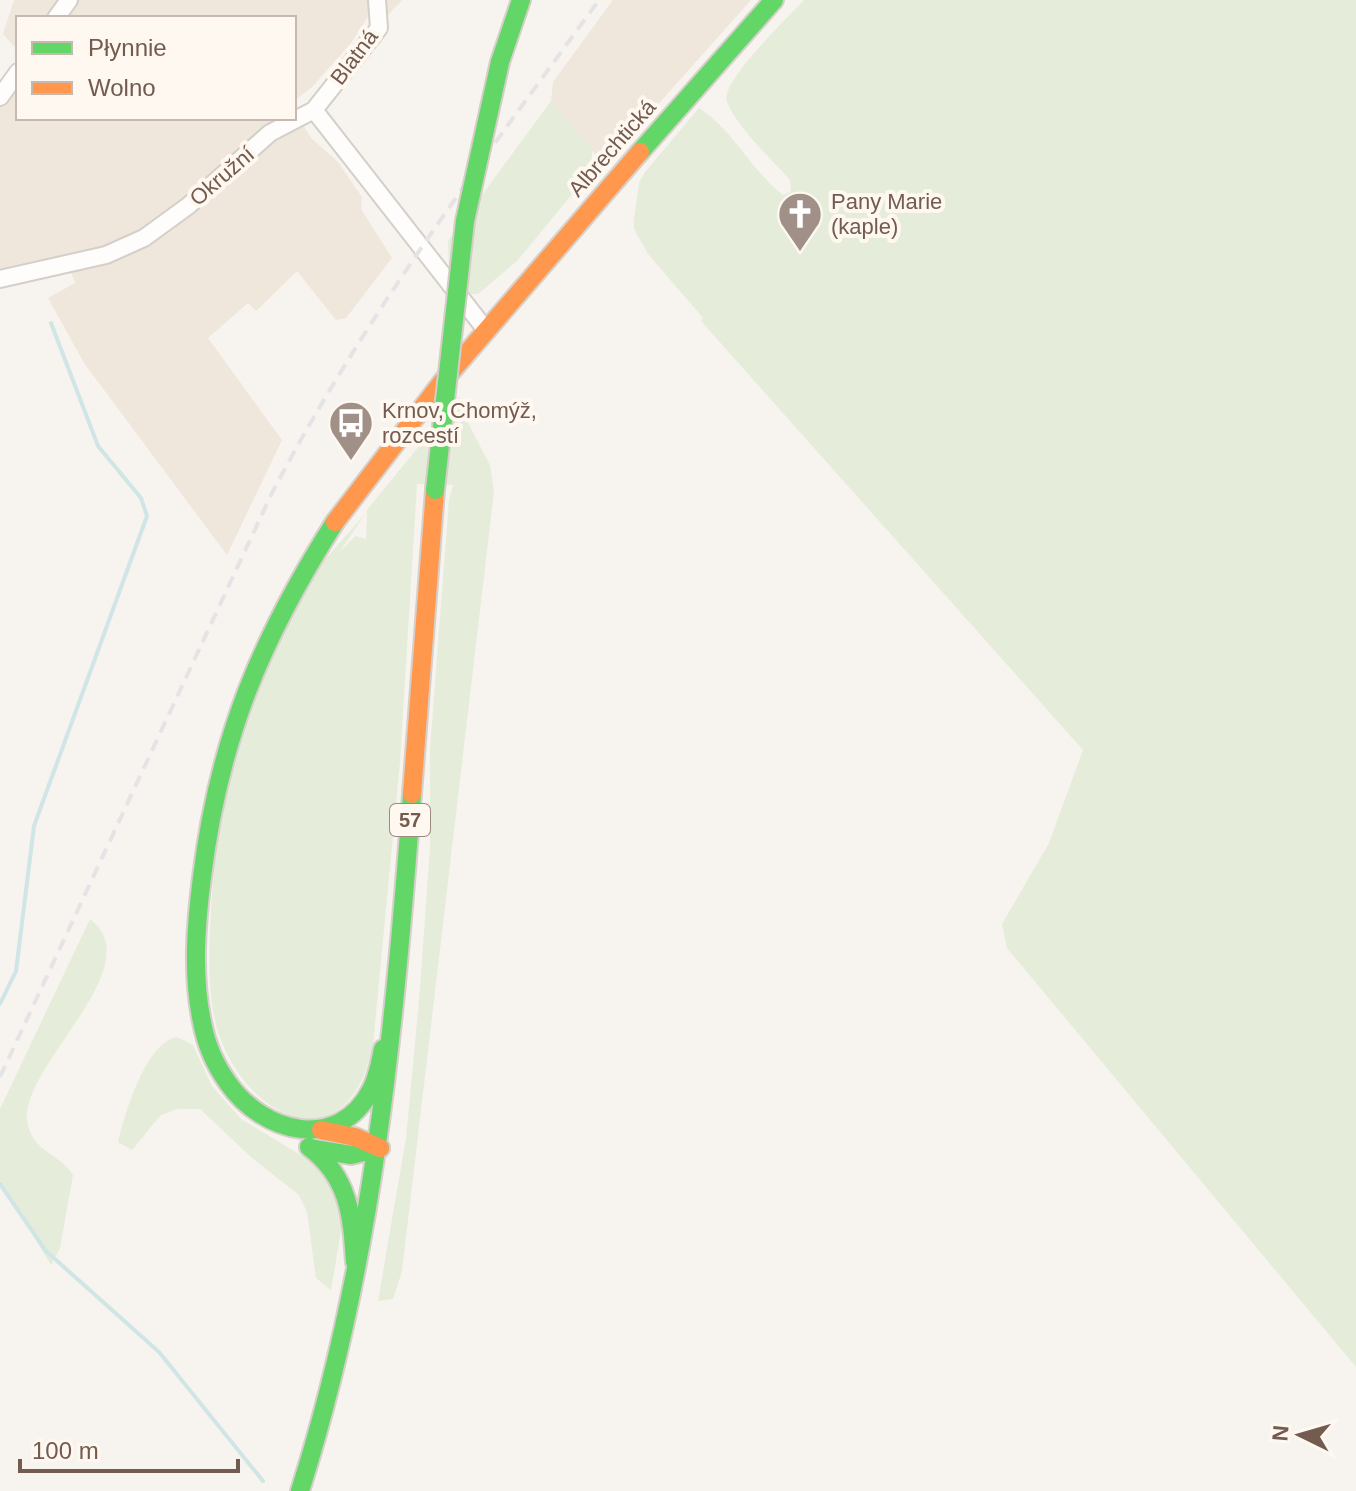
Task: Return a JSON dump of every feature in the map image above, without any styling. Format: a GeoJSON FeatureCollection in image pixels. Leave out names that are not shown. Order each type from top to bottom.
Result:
{"type":"FeatureCollection","features":[{"type":"Feature","properties":{"kind":"main road","name":"57"},"geometry":{"type":"LineString","coordinates":[[300,1491],[330,1396],[356,1289],[380,1148],[398,978],[435,490],[460,240],[478,148],[500,62],[521,0]]}},
{"type":"Feature","properties":{"kind":"main road","name":"Albrechtická"},"geometry":{"type":"LineString","coordinates":[[309,1147],[282,1135],[239,1098],[218,1070],[206,1039],[199,1002],[197,930],[202,870],[224,753],[259,654],[312,553],[373,467],[486,330],[774,0]]}},
{"type":"Feature","properties":{"kind":"main road"},"geometry":{"type":"LineString","coordinates":[[320,1130],[348,1118],[370,1092],[398,978]]}},
{"type":"Feature","properties":{"kind":"main road"},"geometry":{"type":"LineString","coordinates":[[269,1122],[288,1130],[320,1130],[355,1137],[380,1148]]}},
{"type":"Feature","properties":{"kind":"main road"},"geometry":{"type":"LineString","coordinates":[[309,1147],[351,1155],[380,1148]]}},
{"type":"Feature","properties":{"kind":"main road"},"geometry":{"type":"LineString","coordinates":[[309,1147],[335,1168],[350,1198],[356,1289]]}},
{"type":"Feature","properties":{"kind":"street","name":"Blatná"},"geometry":{"type":"LineString","coordinates":[[314,110],[379,28],[377,0]]}},
{"type":"Feature","properties":{"kind":"street"},"geometry":{"type":"LineString","coordinates":[[0,97],[16,75]]}},
{"type":"Feature","properties":{"kind":"street","name":"Okružní"},"geometry":{"type":"LineString","coordinates":[[296,119],[314,110]]}},
{"type":"Feature","properties":{"kind":"street"},"geometry":{"type":"LineString","coordinates":[[314,110],[486,330]]}},
{"type":"Feature","properties":{"kind":"street","name":"Okružní"},"geometry":{"type":"LineString","coordinates":[[0,279],[106,255],[144,238],[188,206],[270,133],[295,120]]}},
{"type":"Feature","properties":{"kind":"shaded area"},"geometry":{"type":"Polygon","coordinates":[[[14,0],[402,0],[388,15],[369,15],[351,43],[312,87],[296,99],[296,16],[16,16],[16,49],[3,34],[14,0]]]}},
{"type":"Feature","properties":{"kind":"shaded area"},"geometry":{"type":"Polygon","coordinates":[[[613,0],[751,0],[604,165],[551,101],[553,82],[613,0]]]}},
{"type":"Feature","properties":{"kind":"shaded area"},"geometry":{"type":"Polygon","coordinates":[[[16,85],[16,120],[296,120],[296,112],[311,138],[338,162],[362,197],[361,209],[392,258],[346,318],[336,320],[297,271],[256,311],[248,303],[208,338],[282,440],[227,555],[84,363],[48,298],[75,283],[66,257],[0,269],[0,107],[16,85]]]}},
{"type":"Feature","properties":{"kind":"green space"},"geometry":{"type":"Polygon","coordinates":[[[804,0],[1356,0],[1356,1367],[1007,948],[1002,924],[1049,843],[1083,750],[701,321],[703,318],[648,254],[634,229],[639,183],[699,108],[722,128],[772,185],[783,195],[791,192],[790,180],[738,122],[727,102],[727,93],[744,65],[804,0]]]}},
{"type":"Feature","properties":{"kind":"green space"},"geometry":{"type":"Polygon","coordinates":[[[551,101],[592,150],[592,170],[518,260],[478,294],[471,294],[449,269],[448,241],[551,101]]]}},
{"type":"Feature","properties":{"kind":"green space"},"geometry":{"type":"Polygon","coordinates":[[[460,396],[459,406],[490,465],[494,492],[402,1271],[393,1299],[378,1301],[406,1138],[419,1001],[430,847],[430,749],[449,500],[453,485],[417,484],[400,762],[373,1045],[360,1083],[342,1107],[321,1118],[297,1118],[274,1108],[251,1089],[232,1063],[218,1032],[211,994],[209,955],[213,886],[217,842],[234,756],[246,713],[279,632],[314,573],[365,514],[339,553],[355,536],[366,539],[367,510],[460,396]]]}},
{"type":"Feature","properties":{"kind":"green space"},"geometry":{"type":"Polygon","coordinates":[[[90,919],[105,939],[105,962],[96,989],[43,1072],[31,1098],[27,1120],[34,1139],[73,1175],[60,1248],[51,1265],[0,1181],[0,1109],[90,919]]]}},
{"type":"Feature","properties":{"kind":"green space"},"geometry":{"type":"Polygon","coordinates":[[[177,1037],[193,1045],[212,1086],[241,1119],[317,1165],[334,1184],[342,1225],[331,1290],[316,1278],[307,1212],[299,1195],[252,1158],[200,1109],[177,1109],[161,1115],[132,1150],[118,1142],[131,1098],[146,1065],[166,1042],[177,1037]]]}},
{"type":"Feature","properties":{"kind":"waterway"},"geometry":{"type":"LineString","coordinates":[[0,1004],[16,971],[34,826],[147,516],[141,498],[98,446],[51,323]]}},
{"type":"Feature","properties":{"kind":"waterway"},"geometry":{"type":"LineString","coordinates":[[0,1184],[46,1251],[159,1352],[263,1481]]}},
{"type":"Feature","properties":{"kind":"railway"},"geometry":{"type":"LineString","coordinates":[[0,1077],[271,495],[307,430],[384,303],[599,0]]}},
{"type":"Feature","properties":{"kind":"traffic: fast"},"geometry":{"type":"LineString","coordinates":[[500,62],[521,0]]}},
{"type":"Feature","properties":{"kind":"traffic: fast"},"geometry":{"type":"LineString","coordinates":[[640,152],[774,0]]}},
{"type":"Feature","properties":{"kind":"traffic: fast"},"geometry":{"type":"LineString","coordinates":[[435,490],[465,221],[500,62]]}},
{"type":"Feature","properties":{"kind":"traffic: fast"},"geometry":{"type":"LineString","coordinates":[[335,522],[285,607],[247,691],[232,734],[220,779],[202,877],[197,931],[197,986],[206,1038],[223,1076],[243,1100],[260,1114],[280,1124],[300,1129],[320,1129],[340,1123],[357,1110],[371,1090],[383,1049]]}},
{"type":"Feature","properties":{"kind":"traffic: fast"},"geometry":{"type":"LineString","coordinates":[[300,1491],[346,1319],[377,1146],[397,971],[412,794]]}},
{"type":"Feature","properties":{"kind":"traffic: fast"},"geometry":{"type":"LineString","coordinates":[[309,1147],[333,1171],[346,1198],[355,1262]]}},
{"type":"Feature","properties":{"kind":"traffic: fast"},"geometry":{"type":"LineString","coordinates":[[314,1149],[351,1155],[380,1148]]}},
{"type":"Feature","properties":{"kind":"traffic: slow"},"geometry":{"type":"LineString","coordinates":[[335,522],[443,381],[640,152]]}},
{"type":"Feature","properties":{"kind":"traffic: slow"},"geometry":{"type":"LineString","coordinates":[[412,794],[435,490]]}},
{"type":"Feature","properties":{"kind":"traffic: slow"},"geometry":{"type":"LineString","coordinates":[[321,1130],[355,1137],[380,1148]]}},
{"type":"Feature","properties":{"kind":"place","name":"Pany Marie (kaple)"},"geometry":{"type":"Point","coordinates":[800,253]}},
{"type":"Feature","properties":{"kind":"place","name":"Krnov, Chomýž, rozcestí"},"geometry":{"type":"Point","coordinates":[351,462]}}]}
